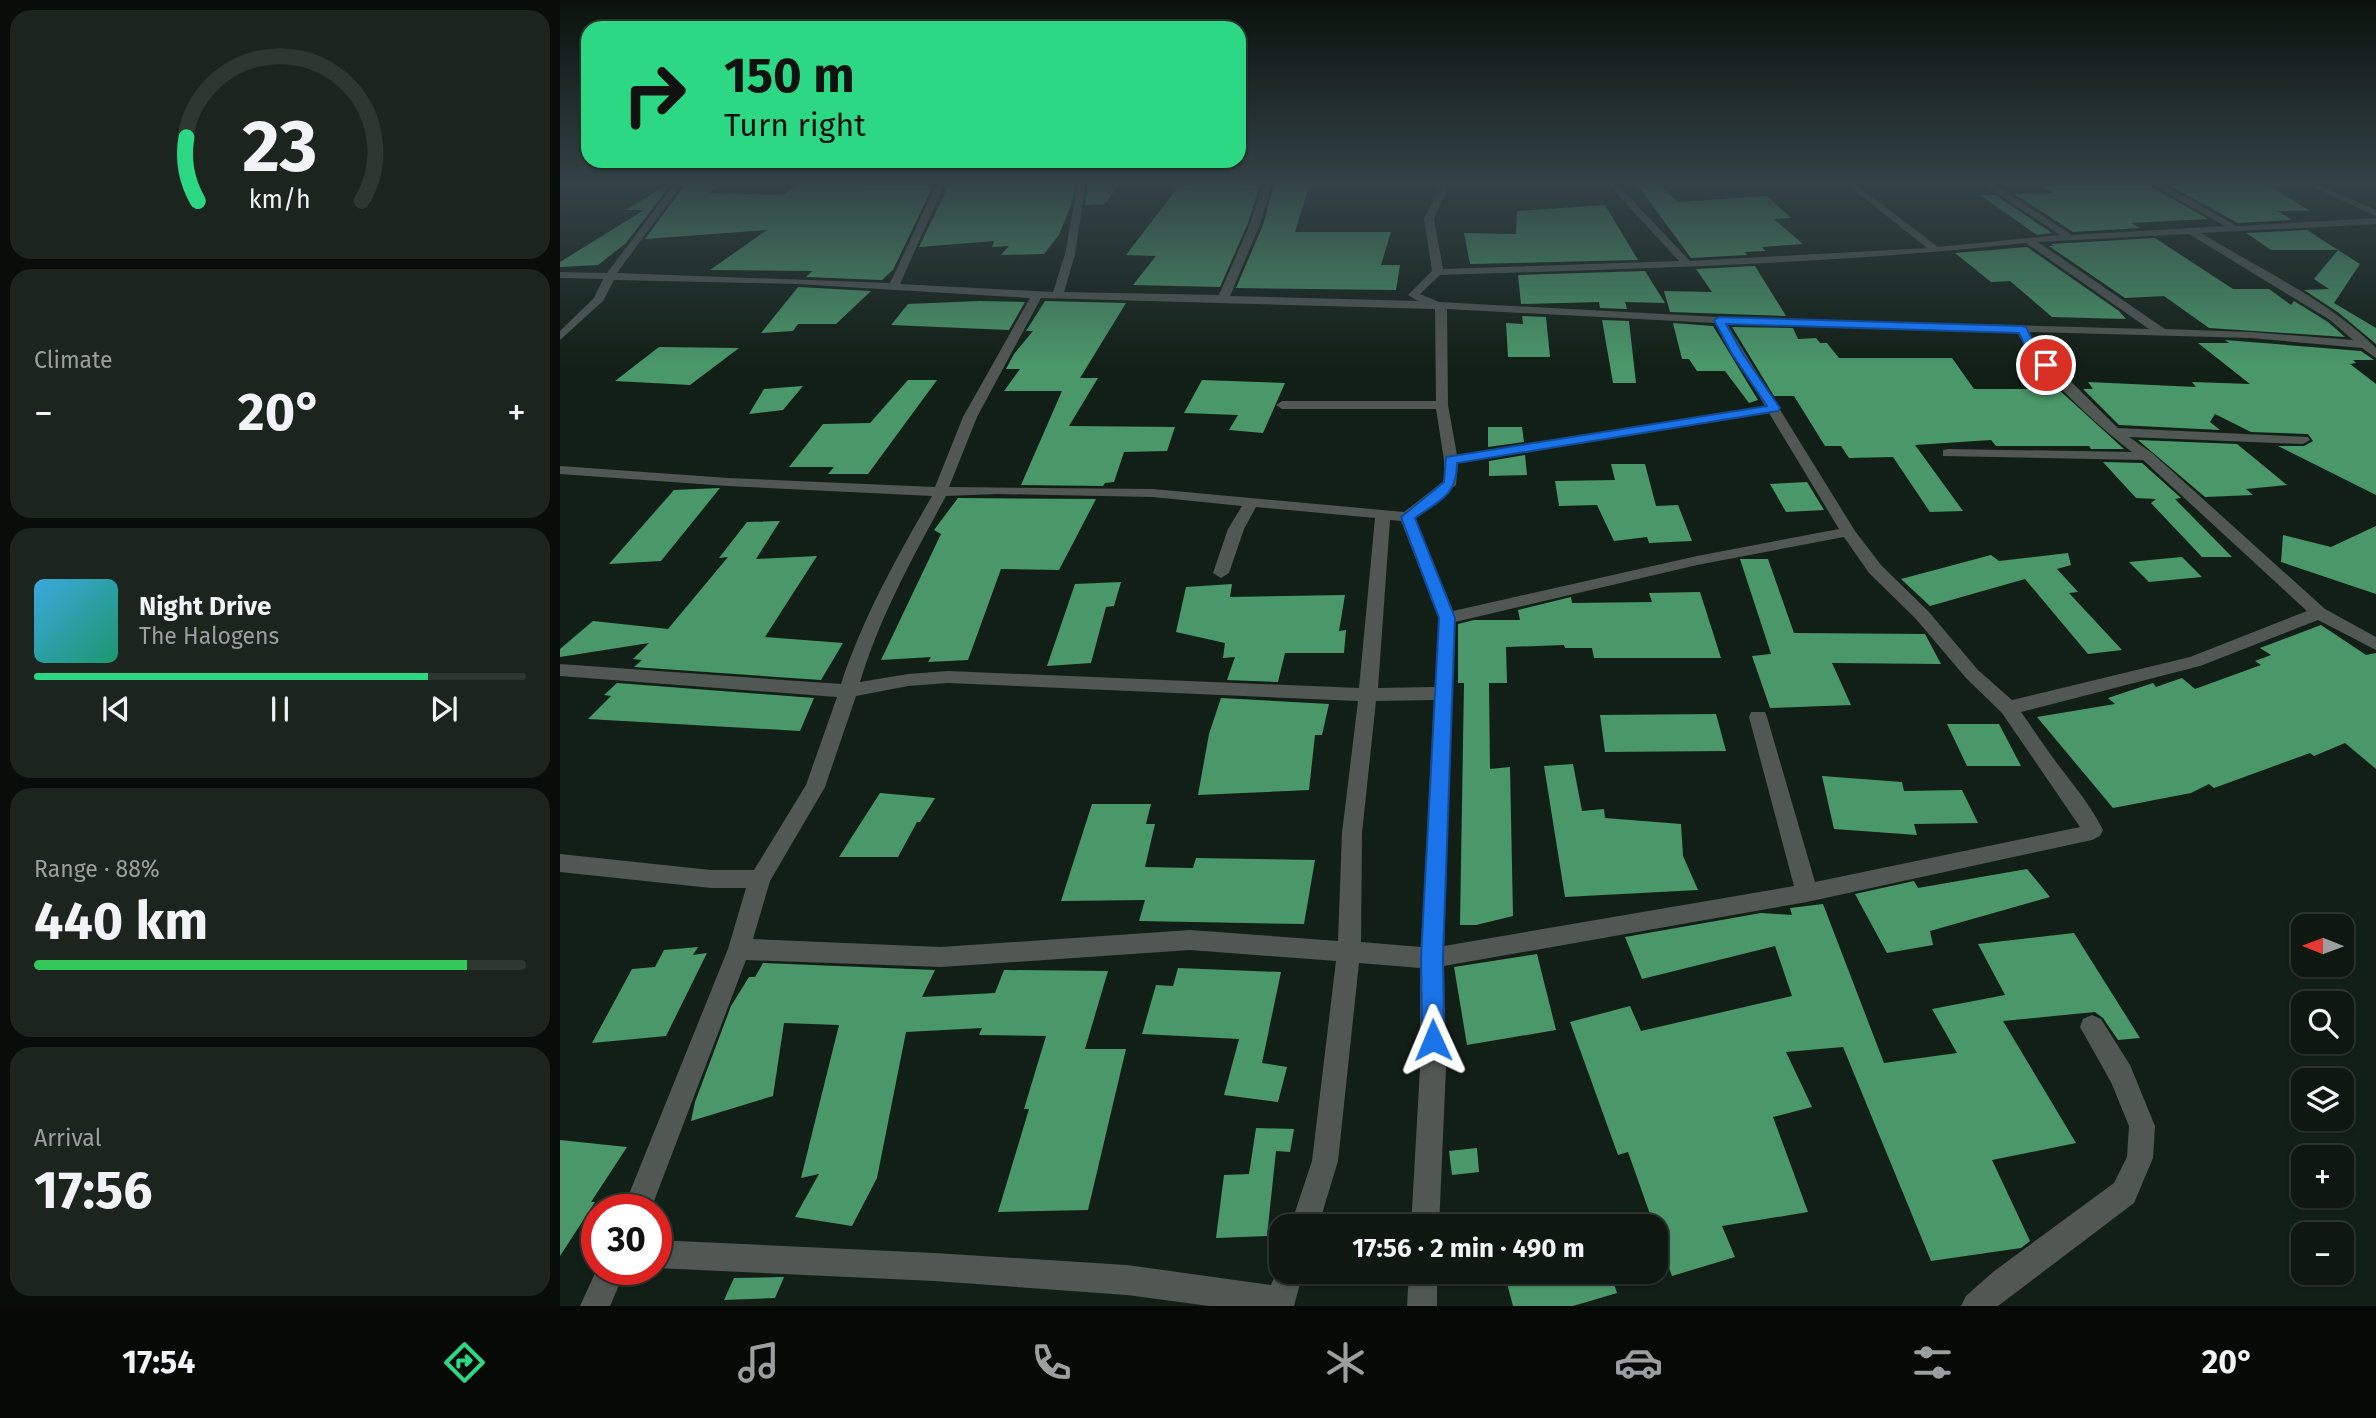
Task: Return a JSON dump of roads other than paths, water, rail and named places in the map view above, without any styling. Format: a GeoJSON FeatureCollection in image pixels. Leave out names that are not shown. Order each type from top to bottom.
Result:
{"type":"FeatureCollection","features":[{"type":"Feature","properties":{"kind":"street"},"geometry":{"type":"LineString","coordinates":[[560,338],[599,299],[610,276],[634,244]]}},
{"type":"Feature","properties":{"kind":"street"},"geometry":{"type":"LineString","coordinates":[[894,286],[913,244]]}},
{"type":"Feature","properties":{"kind":"street"},"geometry":{"type":"LineString","coordinates":[[1058,295],[1066,277],[1072,244]]}},
{"type":"Feature","properties":{"kind":"street"},"geometry":{"type":"LineString","coordinates":[[1224,297],[1247,244]]}},
{"type":"Feature","properties":{"kind":"street"},"geometry":{"type":"LineString","coordinates":[[1432,244],[1439,260],[1437,272],[1413,295],[1441,307]]}},
{"type":"Feature","properties":{"kind":"street"},"geometry":{"type":"LineString","coordinates":[[1668,244],[1687,264]]}},
{"type":"Feature","properties":{"kind":"street"},"geometry":{"type":"LineString","coordinates":[[1928,244],[1936,250]]}},
{"type":"Feature","properties":{"kind":"street"},"geometry":{"type":"LineString","coordinates":[[1437,272],[1687,264],[1936,250],[1992,244]]}},
{"type":"Feature","properties":{"kind":"street"},"geometry":{"type":"LineString","coordinates":[[2034,244],[2162,332]]}},
{"type":"Feature","properties":{"kind":"street"},"geometry":{"type":"LineString","coordinates":[[2211,244],[2334,318],[2369,343]]}},
{"type":"Feature","properties":{"kind":"street"},"geometry":{"type":"LineString","coordinates":[[560,275],[894,286],[1037,295],[1224,297],[1571,311],[1719,320],[2251,335],[2369,343]]}},
{"type":"Feature","properties":{"kind":"street"},"geometry":{"type":"LineString","coordinates":[[643,1194],[739,949],[760,879],[815,787],[832,742],[846,691],[888,588],[940,492],[970,417],[1037,295]]}},
{"type":"Feature","properties":{"kind":"street"},"geometry":{"type":"LineString","coordinates":[[560,470],[728,482],[940,492],[997,490],[1153,494],[1407,517],[1439,495],[1451,482],[1451,460],[1442,405],[1441,307]]}},
{"type":"Feature","properties":{"kind":"street"},"geometry":{"type":"LineString","coordinates":[[739,949],[941,957],[1190,940],[1432,957],[1807,893],[2093,830],[2076,801],[2058,780],[2009,708],[1972,674],[1922,615],[1875,569],[1848,532],[1719,320]]}},
{"type":"Feature","properties":{"kind":"street"},"geometry":{"type":"LineString","coordinates":[[2022,330],[2032,350],[2114,432],[2147,456],[2319,613],[2376,643]]}},
{"type":"Feature","properties":{"kind":"street"},"geometry":{"type":"LineString","coordinates":[[1282,405],[1442,405]]}},
{"type":"Feature","properties":{"kind":"street"},"geometry":{"type":"LineString","coordinates":[[1451,460],[1774,408]]}},
{"type":"Feature","properties":{"kind":"street"},"geometry":{"type":"LineString","coordinates":[[2114,432],[2303,440]]}},
{"type":"Feature","properties":{"kind":"street"},"geometry":{"type":"LineString","coordinates":[[1948,453],[2147,456]]}},
{"type":"Feature","properties":{"kind":"street"},"geometry":{"type":"LineString","coordinates":[[1221,573],[1236,529],[1251,504]]}},
{"type":"Feature","properties":{"kind":"street"},"geometry":{"type":"LineString","coordinates":[[1308,1214],[1325,1161],[1349,953],[1352,833],[1368,694],[1383,514]]}},
{"type":"Feature","properties":{"kind":"street"},"geometry":{"type":"LineString","coordinates":[[1407,517],[1447,618],[1432,957],[1433,1068],[1426,1214]]}},
{"type":"Feature","properties":{"kind":"street"},"geometry":{"type":"LineString","coordinates":[[1447,618],[1610,578],[1763,546],[1848,532]]}},
{"type":"Feature","properties":{"kind":"street"},"geometry":{"type":"LineString","coordinates":[[2009,708],[2194,662],[2319,613]]}},
{"type":"Feature","properties":{"kind":"street"},"geometry":{"type":"LineString","coordinates":[[560,670],[846,691],[908,680],[948,677],[1368,694],[1444,693]]}},
{"type":"Feature","properties":{"kind":"street"},"geometry":{"type":"LineString","coordinates":[[1758,717],[1807,893]]}},
{"type":"Feature","properties":{"kind":"street"},"geometry":{"type":"LineString","coordinates":[[560,863],[710,879],[760,879]]}},
{"type":"Feature","properties":{"kind":"street"},"geometry":{"type":"LineString","coordinates":[[1976,1306],[2003,1282],[2124,1193],[2140,1158],[2142,1126],[2121,1074],[2092,1027]]}},
{"type":"Feature","properties":{"kind":"street"},"geometry":{"type":"LineString","coordinates":[[672,1255],[934,1267],[1127,1280],[1279,1303],[1285,1284]]}},
{"type":"Feature","properties":{"kind":"street"},"geometry":{"type":"LineString","coordinates":[[1422,1306],[1423,1284]]}},
{"type":"Feature","properties":{"kind":"street"},"geometry":{"type":"LineString","coordinates":[[595,1306],[605,1285]]}}]}
